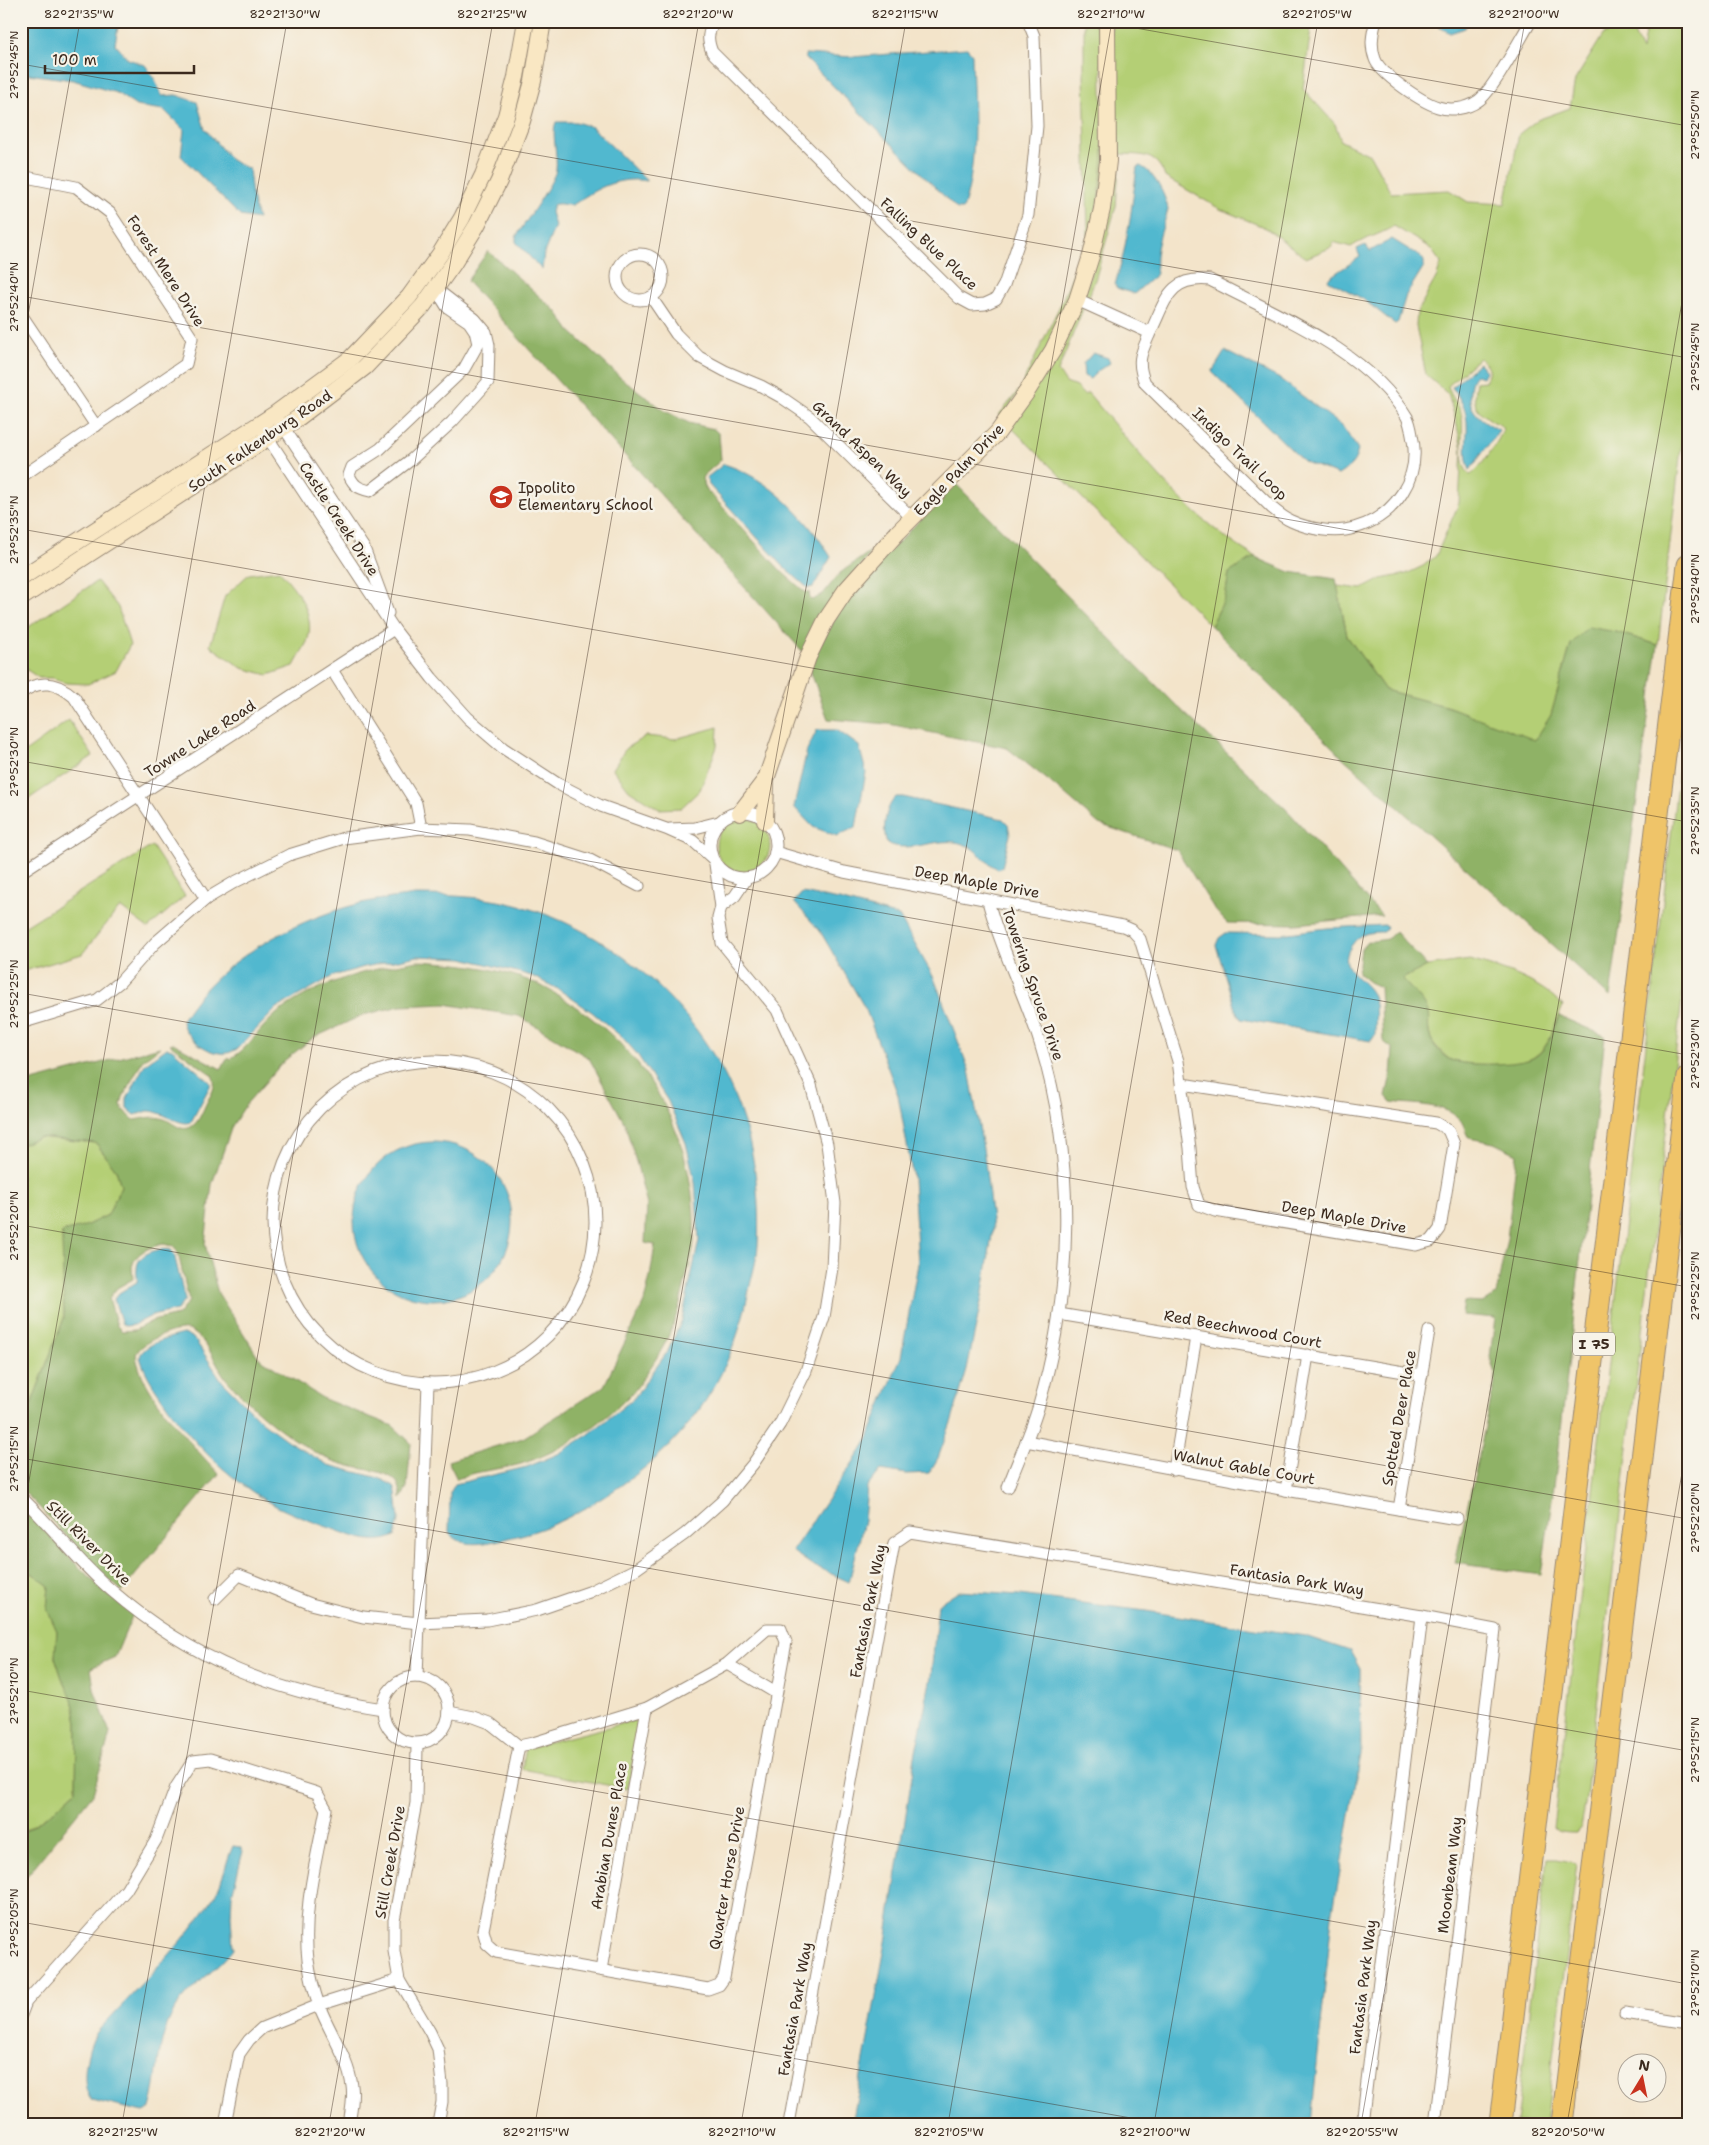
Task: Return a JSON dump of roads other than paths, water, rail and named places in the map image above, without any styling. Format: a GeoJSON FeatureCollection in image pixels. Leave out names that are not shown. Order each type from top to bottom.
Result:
{"type":"FeatureCollection","features":[{"type":"Feature","properties":{"kind":"highway","name":"I 75"},"geometry":{"type":"LineString","coordinates":[[1500,2124],[1688,565]]}},
{"type":"Feature","properties":{"kind":"highway"},"geometry":{"type":"LineString","coordinates":[[1562,2124],[1688,1077]]}},
{"type":"Feature","properties":{"kind":"street","name":"South Falkenburg Road"},"geometry":{"type":"LineString","coordinates":[[21,598],[264,431],[275,414],[350,358],[402,304],[440,254],[462,218],[483,175],[506,116],[516,77],[526,21]]}},
{"type":"Feature","properties":{"kind":"street","name":"South Falkenburg Road"},"geometry":{"type":"LineString","coordinates":[[21,578],[264,431],[284,428],[364,367],[423,306],[477,225],[499,181],[522,121],[533,81],[543,21]]}},
{"type":"Feature","properties":{"kind":"street","name":"Falling Blue Place"},"geometry":{"type":"LineString","coordinates":[[716,21],[710,27],[707,41],[712,52],[959,298],[972,305],[985,304],[996,299],[1004,285],[1028,215],[1037,126],[1034,36],[1028,21]]}},
{"type":"Feature","properties":{"kind":"street","name":"Eagle Palm Drive"},"geometry":{"type":"LineString","coordinates":[[765,821],[766,780],[808,656],[826,620],[846,590],[912,518],[1003,424],[1026,393],[1053,350],[1077,300],[1091,256],[1100,218],[1108,161],[1107,21]]}},
{"type":"Feature","properties":{"kind":"street"},"geometry":{"type":"LineString","coordinates":[[1376,21],[1372,34],[1372,49],[1375,60],[1381,70],[1389,78],[1437,107],[1454,109],[1478,101],[1488,92],[1531,21]]}},
{"type":"Feature","properties":{"kind":"street","name":"Forest Mere Drive"},"geometry":{"type":"LineString","coordinates":[[21,176],[76,187],[110,213],[192,338],[186,364],[21,477]]}},
{"type":"Feature","properties":{"kind":"street"},"geometry":{"type":"LineString","coordinates":[[436,289],[475,319],[486,332],[489,345],[488,382],[452,422],[412,459],[370,491],[358,488],[353,485],[348,475],[352,467],[380,449],[397,434],[464,368],[478,344],[475,331],[469,322],[447,307],[436,289],[433,280],[434,271],[458,233],[462,218]]}},
{"type":"Feature","properties":{"kind":"street"},"geometry":{"type":"LineString","coordinates":[[642,254],[655,260],[660,265],[663,279],[651,297],[643,299],[628,296],[618,284],[618,268],[628,256],[642,254]]}},
{"type":"Feature","properties":{"kind":"street","name":"Indigo Trail Loop"},"geometry":{"type":"LineString","coordinates":[[1194,278],[1210,280],[1323,339],[1372,377],[1396,402],[1408,419],[1414,442],[1414,462],[1411,479],[1401,496],[1391,508],[1376,519],[1354,529],[1336,530],[1308,527],[1290,521],[1272,508],[1145,383],[1140,369],[1140,355],[1150,333],[1172,290],[1181,282],[1194,278]]}},
{"type":"Feature","properties":{"kind":"street","name":"Grand Aspen Way"},"geometry":{"type":"LineString","coordinates":[[651,297],[676,334],[699,357],[725,371],[761,386],[810,417],[912,518]]}},
{"type":"Feature","properties":{"kind":"street"},"geometry":{"type":"LineString","coordinates":[[1077,300],[1150,333]]}},
{"type":"Feature","properties":{"kind":"street"},"geometry":{"type":"LineString","coordinates":[[21,314],[96,426]]}},
{"type":"Feature","properties":{"kind":"street"},"geometry":{"type":"LineString","coordinates":[[469,361],[477,361],[483,364],[489,371]]}},
{"type":"Feature","properties":{"kind":"street","name":"Castle Creek Drive"},"geometry":{"type":"LineString","coordinates":[[275,414],[364,548],[394,629]]}},
{"type":"Feature","properties":{"kind":"street","name":"Castle Creek Drive"},"geometry":{"type":"LineString","coordinates":[[264,431],[394,629],[432,678],[468,718],[503,748],[558,784],[601,806],[666,829],[693,841],[714,861]]}},
{"type":"Feature","properties":{"kind":"street","name":"Towne Lake Road"},"geometry":{"type":"LineString","coordinates":[[21,872],[394,629]]}},
{"type":"Feature","properties":{"kind":"street"},"geometry":{"type":"LineString","coordinates":[[332,670],[416,803],[421,828]]}},
{"type":"Feature","properties":{"kind":"street"},"geometry":{"type":"LineString","coordinates":[[21,692],[39,684],[53,683],[63,687],[74,697],[206,899]]}},
{"type":"Feature","properties":{"kind":"street","name":"Eagle Palm Drive"},"geometry":{"type":"LineString","coordinates":[[740,813],[766,780]]}},
{"type":"Feature","properties":{"kind":"street"},"geometry":{"type":"LineString","coordinates":[[215,1598],[239,1575],[311,1604],[363,1618],[419,1623],[487,1620],[537,1610],[589,1592],[636,1569],[685,1534],[722,1501],[753,1464],[780,1424],[806,1371],[824,1317],[832,1268],[835,1204],[827,1144],[811,1085],[777,1010],[722,943],[718,918],[721,907],[710,839],[719,822],[732,814],[740,813],[749,813],[765,821],[774,835],[775,852],[765,870],[757,876],[747,878],[729,876],[714,861]]}},
{"type":"Feature","properties":{"kind":"street","name":"Castle Creek Drive"},"geometry":{"type":"LineString","coordinates":[[666,829],[695,828],[719,822]]}},
{"type":"Feature","properties":{"kind":"street"},"geometry":{"type":"LineString","coordinates":[[21,1023],[97,1000],[120,982],[155,943],[206,899],[233,883],[289,856],[344,838],[421,828],[470,830],[534,842],[590,860],[639,886]]}},
{"type":"Feature","properties":{"kind":"street","name":"Deep Maple Drive"},"geometry":{"type":"LineString","coordinates":[[775,852],[844,872],[988,901],[1030,906],[1123,926],[1132,930],[1140,939],[1169,1028],[1182,1084],[1193,1187],[1199,1205],[1215,1210],[1416,1245],[1431,1241],[1440,1229],[1454,1144],[1448,1130],[1436,1123],[1182,1084]]}},
{"type":"Feature","properties":{"kind":"street"},"geometry":{"type":"LineString","coordinates":[[721,907],[735,896],[747,878]]}},
{"type":"Feature","properties":{"kind":"street","name":"Towering Spruce Drive"},"geometry":{"type":"LineString","coordinates":[[988,901],[996,930],[1010,961],[1040,1043],[1057,1119],[1065,1194],[1064,1272],[1059,1314],[1039,1406],[1008,1487]]}},
{"type":"Feature","properties":{"kind":"street"},"geometry":{"type":"LineString","coordinates":[[417,1060],[447,1060],[475,1065],[504,1075],[531,1092],[553,1113],[571,1137],[582,1159],[591,1186],[595,1214],[594,1239],[586,1273],[575,1300],[559,1323],[541,1342],[519,1358],[498,1369],[475,1377],[451,1382],[428,1383],[410,1381],[368,1369],[333,1347],[299,1309],[288,1289],[279,1267],[272,1232],[277,1185],[285,1159],[300,1135],[322,1110],[344,1090],[373,1073],[392,1065],[417,1060]]}},
{"type":"Feature","properties":{"kind":"street","name":"Red Beechwood Court"},"geometry":{"type":"LineString","coordinates":[[1059,1314],[1422,1374]]}},
{"type":"Feature","properties":{"kind":"street","name":"Spotted Deer Place"},"geometry":{"type":"LineString","coordinates":[[1399,1509],[1429,1331]]}},
{"type":"Feature","properties":{"kind":"street"},"geometry":{"type":"LineString","coordinates":[[1174,1470],[1196,1337]]}},
{"type":"Feature","properties":{"kind":"street"},"geometry":{"type":"LineString","coordinates":[[1286,1490],[1308,1355]]}},
{"type":"Feature","properties":{"kind":"street"},"geometry":{"type":"LineString","coordinates":[[418,1677],[428,1383]]}},
{"type":"Feature","properties":{"kind":"street","name":"Walnut Gable Court"},"geometry":{"type":"LineString","coordinates":[[1026,1441],[1174,1470],[1457,1519]]}},
{"type":"Feature","properties":{"kind":"street","name":"Still River Drive"},"geometry":{"type":"LineString","coordinates":[[21,1497],[110,1590],[153,1624],[202,1654],[273,1685],[342,1703],[383,1709]]}},
{"type":"Feature","properties":{"kind":"street","name":"Fantasia Park Way"},"geometry":{"type":"LineString","coordinates":[[789,2124],[894,1543],[910,1532],[1422,1616],[1495,1630]]}},
{"type":"Feature","properties":{"kind":"street","name":"Fantasia Park Way"},"geometry":{"type":"LineString","coordinates":[[1362,2124],[1422,1616]]}},
{"type":"Feature","properties":{"kind":"street","name":"Quarter Horse Drive"},"geometry":{"type":"LineString","coordinates":[[767,1629],[781,1629],[786,1642],[776,1693],[724,1978],[719,1985],[708,1989],[496,1952],[487,1944],[483,1930],[518,1746],[647,1708],[727,1664],[767,1629]]}},
{"type":"Feature","properties":{"kind":"street","name":"Moonbeam Way"},"geometry":{"type":"LineString","coordinates":[[1435,2124],[1495,1630]]}},
{"type":"Feature","properties":{"kind":"street"},"geometry":{"type":"LineString","coordinates":[[727,1664],[776,1693]]}},
{"type":"Feature","properties":{"kind":"street"},"geometry":{"type":"LineString","coordinates":[[418,1677],[428,1679],[437,1684],[444,1692],[449,1712],[443,1730],[427,1742],[417,1744],[406,1742],[389,1730],[384,1720],[383,1709],[385,1699],[394,1686],[407,1678],[418,1677]]}},
{"type":"Feature","properties":{"kind":"street","name":"Arabian Dunes Place"},"geometry":{"type":"LineString","coordinates":[[600,1970],[647,1708]]}},
{"type":"Feature","properties":{"kind":"street"},"geometry":{"type":"LineString","coordinates":[[449,1712],[474,1717],[490,1724],[518,1746]]}},
{"type":"Feature","properties":{"kind":"street","name":"Still Creek Drive"},"geometry":{"type":"LineString","coordinates":[[417,1744],[416,1803],[394,1920],[394,1951],[398,1980],[430,2032],[438,2049],[442,2084],[438,2124]]}},
{"type":"Feature","properties":{"kind":"street"},"geometry":{"type":"LineString","coordinates":[[21,2015],[26,2002],[126,1890],[156,1840],[176,1787],[193,1761],[210,1759],[316,1793],[326,1809],[310,1891],[307,1925],[308,1961],[319,2005],[344,2058],[352,2084],[353,2102],[349,2124]]}},
{"type":"Feature","properties":{"kind":"street"},"geometry":{"type":"LineString","coordinates":[[226,2124],[239,2054],[249,2040],[262,2028],[319,2005],[398,1980]]}},
{"type":"Feature","properties":{"kind":"street"},"geometry":{"type":"LineString","coordinates":[[1625,2013],[1688,2024]]}},
{"type":"Feature","properties":{"kind":"water"},"geometry":{"type":"Polygon","coordinates":[[[21,21],[119,21],[115,44],[128,59],[145,65],[154,78],[162,96],[176,95],[197,102],[205,129],[231,160],[249,169],[252,197],[258,219],[240,216],[181,156],[184,130],[164,110],[136,106],[117,93],[73,80],[21,73],[21,21]]]}},
{"type":"Feature","properties":{"kind":"water"},"geometry":{"type":"Polygon","coordinates":[[[1439,21],[1468,21],[1465,28],[1450,33],[1438,26],[1439,21]]]}},
{"type":"Feature","properties":{"kind":"water"},"geometry":{"type":"Polygon","coordinates":[[[967,48],[972,54],[974,132],[971,172],[963,209],[957,209],[806,59],[805,54],[852,57],[967,48]]]}},
{"type":"Feature","properties":{"kind":"water"},"geometry":{"type":"Polygon","coordinates":[[[556,122],[576,122],[592,127],[647,181],[630,180],[615,182],[593,192],[572,205],[553,205],[551,212],[555,226],[544,253],[542,270],[516,242],[516,237],[554,176],[556,170],[554,132],[556,122]]]}},
{"type":"Feature","properties":{"kind":"water"},"geometry":{"type":"Polygon","coordinates":[[[1140,166],[1150,173],[1158,184],[1168,209],[1157,249],[1157,274],[1134,294],[1117,288],[1115,285],[1130,220],[1137,167],[1140,166]]]}},
{"type":"Feature","properties":{"kind":"water"},"geometry":{"type":"Polygon","coordinates":[[[1392,239],[1421,257],[1424,261],[1424,266],[1406,295],[1398,322],[1395,324],[1363,299],[1328,280],[1360,257],[1357,249],[1365,245],[1370,251],[1392,239]]]}},
{"type":"Feature","properties":{"kind":"water"},"geometry":{"type":"Polygon","coordinates":[[[1225,351],[1280,379],[1342,426],[1358,449],[1356,458],[1351,465],[1338,475],[1303,461],[1212,372],[1225,351]]]}},
{"type":"Feature","properties":{"kind":"water"},"geometry":{"type":"Polygon","coordinates":[[[1093,353],[1108,358],[1110,363],[1090,379],[1084,376],[1083,364],[1093,353]]]}},
{"type":"Feature","properties":{"kind":"water"},"geometry":{"type":"Polygon","coordinates":[[[1479,363],[1486,371],[1483,377],[1476,375],[1472,380],[1470,390],[1471,404],[1473,410],[1482,419],[1499,430],[1470,470],[1466,450],[1466,415],[1452,387],[1479,363]]]}},
{"type":"Feature","properties":{"kind":"water"},"geometry":{"type":"Polygon","coordinates":[[[724,464],[757,479],[772,489],[799,514],[821,542],[831,557],[813,587],[808,588],[785,568],[709,485],[706,478],[724,464]]]}},
{"type":"Feature","properties":{"kind":"water"},"geometry":{"type":"Polygon","coordinates":[[[817,730],[837,730],[859,746],[866,772],[856,827],[837,836],[813,827],[794,807],[807,750],[817,730]]]}},
{"type":"Feature","properties":{"kind":"water"},"geometry":{"type":"Polygon","coordinates":[[[896,797],[1003,819],[1008,824],[1010,835],[1002,867],[998,869],[973,849],[954,842],[905,847],[887,843],[885,832],[887,813],[892,801],[896,797]]]}},
{"type":"Feature","properties":{"kind":"water"},"geometry":{"type":"Polygon","coordinates":[[[802,893],[839,900],[899,916],[934,978],[969,1070],[984,1154],[993,1229],[983,1292],[967,1369],[953,1417],[938,1458],[929,1473],[906,1474],[881,1470],[867,1487],[864,1521],[849,1582],[812,1565],[792,1551],[865,1445],[901,1357],[918,1264],[913,1178],[898,1095],[866,1010],[820,931],[794,902],[802,893]]]}},
{"type":"Feature","properties":{"kind":"water"},"geometry":{"type":"Polygon","coordinates":[[[415,895],[472,897],[500,901],[563,921],[597,939],[659,987],[686,1016],[709,1048],[728,1082],[747,1132],[756,1180],[758,1213],[757,1251],[742,1320],[720,1375],[706,1400],[689,1423],[670,1445],[648,1465],[598,1501],[559,1522],[531,1532],[500,1540],[472,1544],[455,1538],[449,1532],[450,1493],[455,1484],[527,1467],[558,1454],[588,1435],[634,1398],[668,1351],[682,1320],[699,1240],[695,1182],[686,1143],[668,1101],[637,1054],[623,1038],[592,1012],[558,989],[532,976],[463,958],[418,956],[364,967],[333,976],[277,1008],[237,1049],[229,1052],[215,1052],[203,1047],[191,1037],[183,1026],[182,1020],[197,999],[215,980],[236,962],[283,932],[333,911],[372,901],[415,895]]]}},
{"type":"Feature","properties":{"kind":"water"},"geometry":{"type":"Polygon","coordinates":[[[1385,925],[1387,928],[1384,932],[1368,933],[1358,938],[1346,959],[1352,972],[1369,989],[1373,996],[1375,1035],[1371,1041],[1241,1019],[1235,1009],[1216,945],[1219,938],[1226,933],[1281,934],[1327,928],[1385,925]]]}},
{"type":"Feature","properties":{"kind":"water"},"geometry":{"type":"Polygon","coordinates":[[[167,1048],[172,1049],[210,1082],[210,1086],[191,1122],[182,1122],[153,1111],[135,1115],[127,1108],[127,1099],[145,1064],[167,1048]]]}},
{"type":"Feature","properties":{"kind":"water"},"geometry":{"type":"Polygon","coordinates":[[[433,1142],[463,1148],[489,1165],[506,1191],[512,1221],[506,1251],[489,1277],[463,1294],[433,1300],[403,1294],[377,1277],[360,1251],[354,1221],[360,1191],[377,1165],[403,1148],[433,1142]]]}},
{"type":"Feature","properties":{"kind":"water"},"geometry":{"type":"Polygon","coordinates":[[[162,1249],[171,1250],[174,1254],[185,1300],[177,1310],[151,1316],[134,1325],[125,1326],[122,1324],[114,1299],[119,1293],[137,1282],[138,1264],[142,1257],[162,1249]]]}},
{"type":"Feature","properties":{"kind":"water"},"geometry":{"type":"Polygon","coordinates":[[[183,1334],[192,1337],[222,1381],[262,1422],[288,1441],[328,1465],[379,1478],[394,1486],[399,1520],[395,1536],[380,1540],[364,1539],[295,1515],[260,1497],[221,1467],[198,1445],[177,1420],[148,1377],[140,1357],[146,1348],[165,1339],[183,1334]]]}},
{"type":"Feature","properties":{"kind":"water"},"geometry":{"type":"Polygon","coordinates":[[[958,1591],[1019,1595],[1146,1611],[1305,1636],[1350,1651],[1360,1669],[1361,1754],[1332,1916],[1311,2124],[852,2124],[886,1942],[915,1757],[931,1676],[938,1604],[958,1591]]]}},
{"type":"Feature","properties":{"kind":"water"},"geometry":{"type":"Polygon","coordinates":[[[233,1846],[240,1847],[243,1851],[232,1895],[233,1949],[219,1965],[187,1994],[174,2011],[164,2034],[150,2109],[144,2112],[91,2100],[87,2093],[85,2075],[93,2039],[97,2032],[191,1929],[216,1893],[233,1846]]]}},
{"type":"Feature","properties":{"kind":"place","name":"Ippolito Elementary School"},"geometry":{"type":"Point","coordinates":[501,497]}}]}
